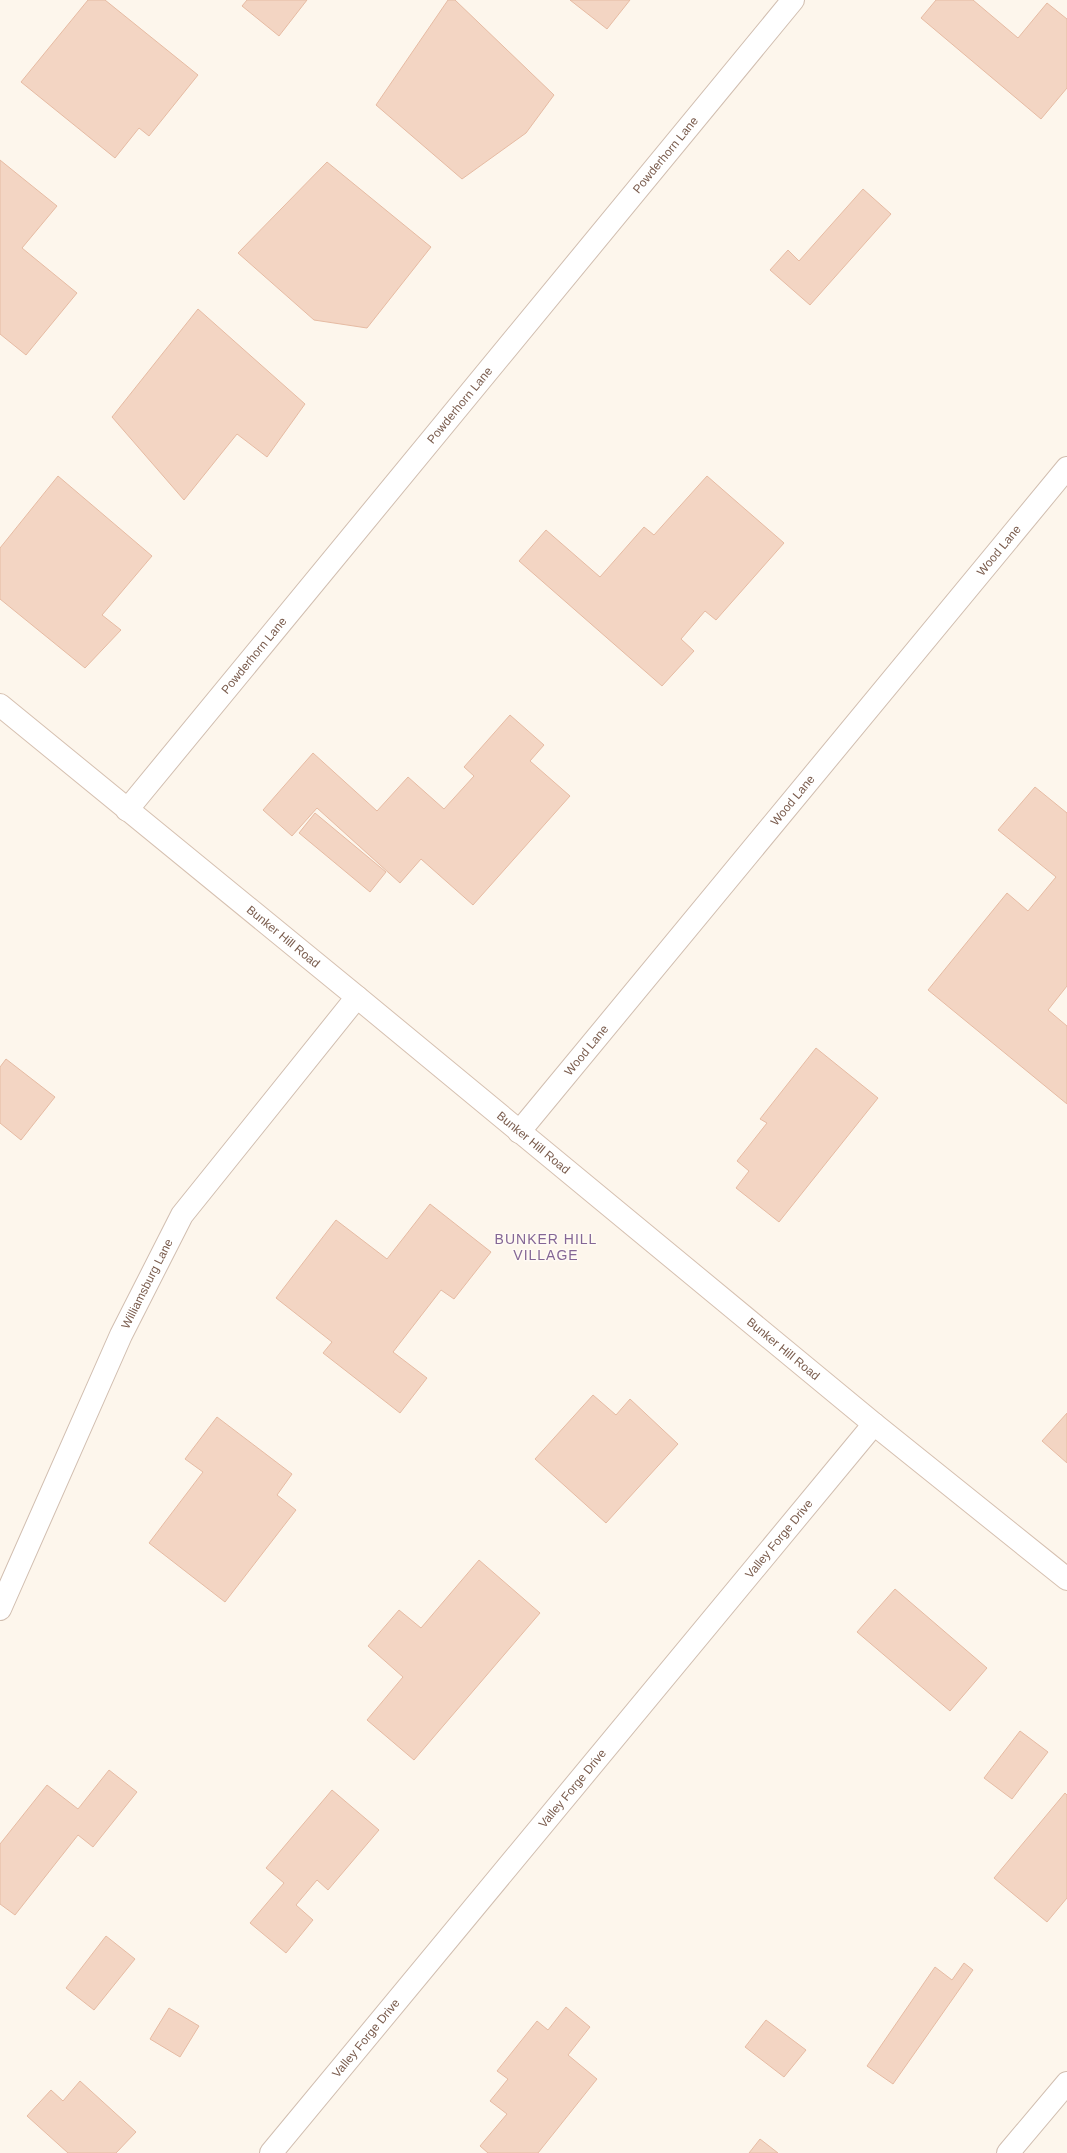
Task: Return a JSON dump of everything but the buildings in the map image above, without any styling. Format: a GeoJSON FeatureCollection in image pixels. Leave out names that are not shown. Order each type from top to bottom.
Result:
{"type":"FeatureCollection","features":[{"type":"Feature","properties":{"kind":"street","name":"Powderhorn Lane"},"geometry":{"type":"LineString","coordinates":[[128,810],[793,0]]}},
{"type":"Feature","properties":{"kind":"street","name":"Wood Lane"},"geometry":{"type":"LineString","coordinates":[[519,1132],[1067,468]]}},
{"type":"Feature","properties":{"kind":"street","name":"Bunker Hill Road"},"geometry":{"type":"LineString","coordinates":[[0,705],[357,997],[874,1424],[1067,1579]]}},
{"type":"Feature","properties":{"kind":"street","name":"Williamsburg Lane"},"geometry":{"type":"LineString","coordinates":[[0,1609],[121,1335],[182,1215],[357,997]]}},
{"type":"Feature","properties":{"kind":"street","name":"Valley Forge Drive"},"geometry":{"type":"LineString","coordinates":[[271,2153],[874,1424]]}},
{"type":"Feature","properties":{"kind":"street"},"geometry":{"type":"LineString","coordinates":[[1008,2153],[1067,2083]]}},
{"type":"Feature","properties":{"kind":"district","name":"BUNKER HILL VILLAGE"},"geometry":{"type":"Point","coordinates":[546,1248]}}]}
